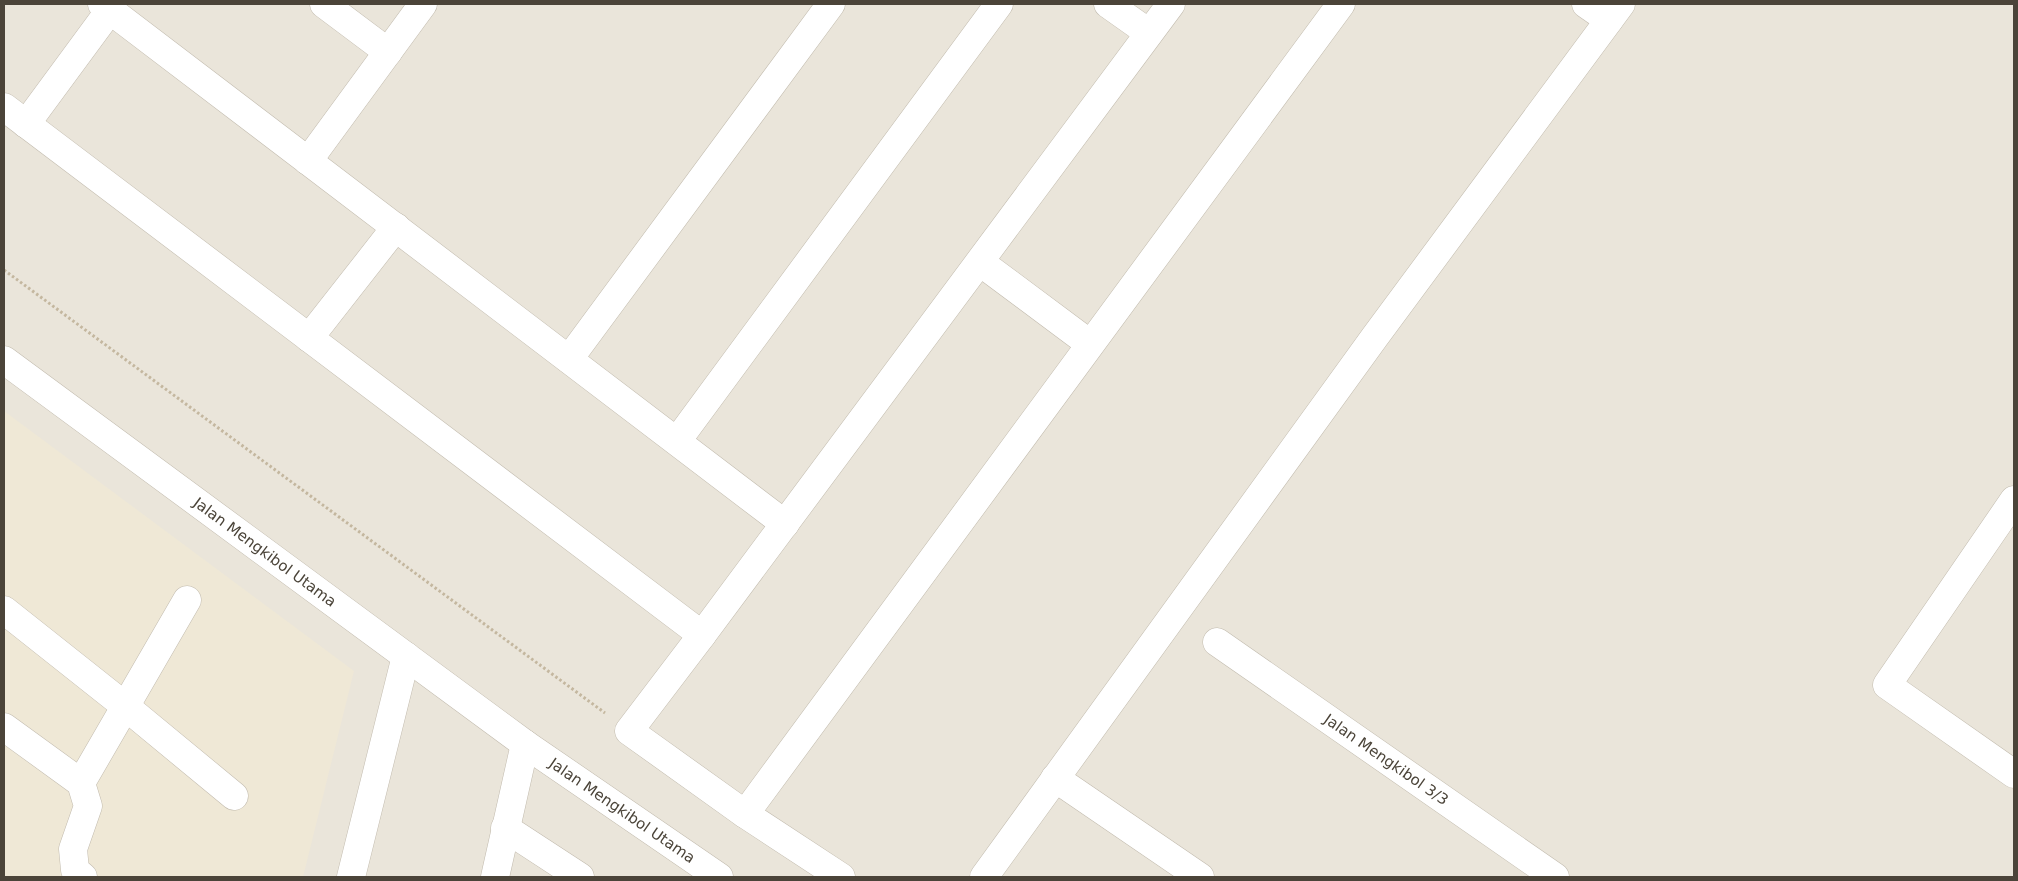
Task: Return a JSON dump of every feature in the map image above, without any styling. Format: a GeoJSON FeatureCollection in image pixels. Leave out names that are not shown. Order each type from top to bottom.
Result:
{"type":"FeatureCollection","features":[{"type":"Feature","properties":{"kind":"street"},"geometry":{"type":"LineString","coordinates":[[324,4],[388,52]]}},
{"type":"Feature","properties":{"kind":"street"},"geometry":{"type":"LineString","coordinates":[[308,161],[423,4]]}},
{"type":"Feature","properties":{"kind":"street"},"geometry":{"type":"LineString","coordinates":[[569,359],[831,4]]}},
{"type":"Feature","properties":{"kind":"street"},"geometry":{"type":"LineString","coordinates":[[677,441],[998,4]]}},
{"type":"Feature","properties":{"kind":"street"},"geometry":{"type":"LineString","coordinates":[[1108,4],[1149,33]]}},
{"type":"Feature","properties":{"kind":"street"},"geometry":{"type":"LineString","coordinates":[[841,877],[745,814],[629,731],[1171,4]]}},
{"type":"Feature","properties":{"kind":"street"},"geometry":{"type":"LineString","coordinates":[[745,814],[1340,4]]}},
{"type":"Feature","properties":{"kind":"street"},"geometry":{"type":"LineString","coordinates":[[984,877],[1374,338],[1615,12],[1586,4]]}},
{"type":"Feature","properties":{"kind":"street"},"geometry":{"type":"LineString","coordinates":[[26,124],[106,7],[785,524]]}},
{"type":"Feature","properties":{"kind":"street"},"geometry":{"type":"LineString","coordinates":[[4,107],[702,635]]}},
{"type":"Feature","properties":{"kind":"street"},"geometry":{"type":"LineString","coordinates":[[308,338],[396,227]]}},
{"type":"Feature","properties":{"kind":"street"},"geometry":{"type":"LineString","coordinates":[[980,262],[1090,344]]}},
{"type":"Feature","properties":{"kind":"street","name":"Jalan Mengkibol Utama"},"geometry":{"type":"LineString","coordinates":[[4,360],[525,744],[719,877]]}},
{"type":"Feature","properties":{"kind":"street"},"geometry":{"type":"LineString","coordinates":[[2010,516],[1887,685],[2014,774]]}},
{"type":"Feature","properties":{"kind":"street"},"geometry":{"type":"LineString","coordinates":[[81,783],[187,600]]}},
{"type":"Feature","properties":{"kind":"street"},"geometry":{"type":"LineString","coordinates":[[4,610],[234,796]]}},
{"type":"Feature","properties":{"kind":"street","name":"Jalan Mengkibol 3/3"},"geometry":{"type":"LineString","coordinates":[[1217,642],[1555,877]]}},
{"type":"Feature","properties":{"kind":"street"},"geometry":{"type":"LineString","coordinates":[[351,877],[406,656]]}},
{"type":"Feature","properties":{"kind":"street"},"geometry":{"type":"LineString","coordinates":[[4,727],[81,783],[88,806],[73,849],[75,870],[83,877]]}},
{"type":"Feature","properties":{"kind":"street"},"geometry":{"type":"LineString","coordinates":[[495,877],[525,744]]}},
{"type":"Feature","properties":{"kind":"street"},"geometry":{"type":"LineString","coordinates":[[1055,778],[1200,877]]}},
{"type":"Feature","properties":{"kind":"street"},"geometry":{"type":"LineString","coordinates":[[505,828],[580,877]]}},
{"type":"Feature","properties":{"kind":"path"},"geometry":{"type":"LineString","coordinates":[[4,270],[629,731]]}},
{"type":"Feature","properties":{"kind":"shaded area"},"geometry":{"type":"Polygon","coordinates":[[[4,4],[2014,4],[2014,877],[4,877],[4,4]]]}},
{"type":"Feature","properties":{"kind":"shaded area"},"geometry":{"type":"Polygon","coordinates":[[[4,411],[354,671],[303,877],[4,877],[4,411]]]}}]}
